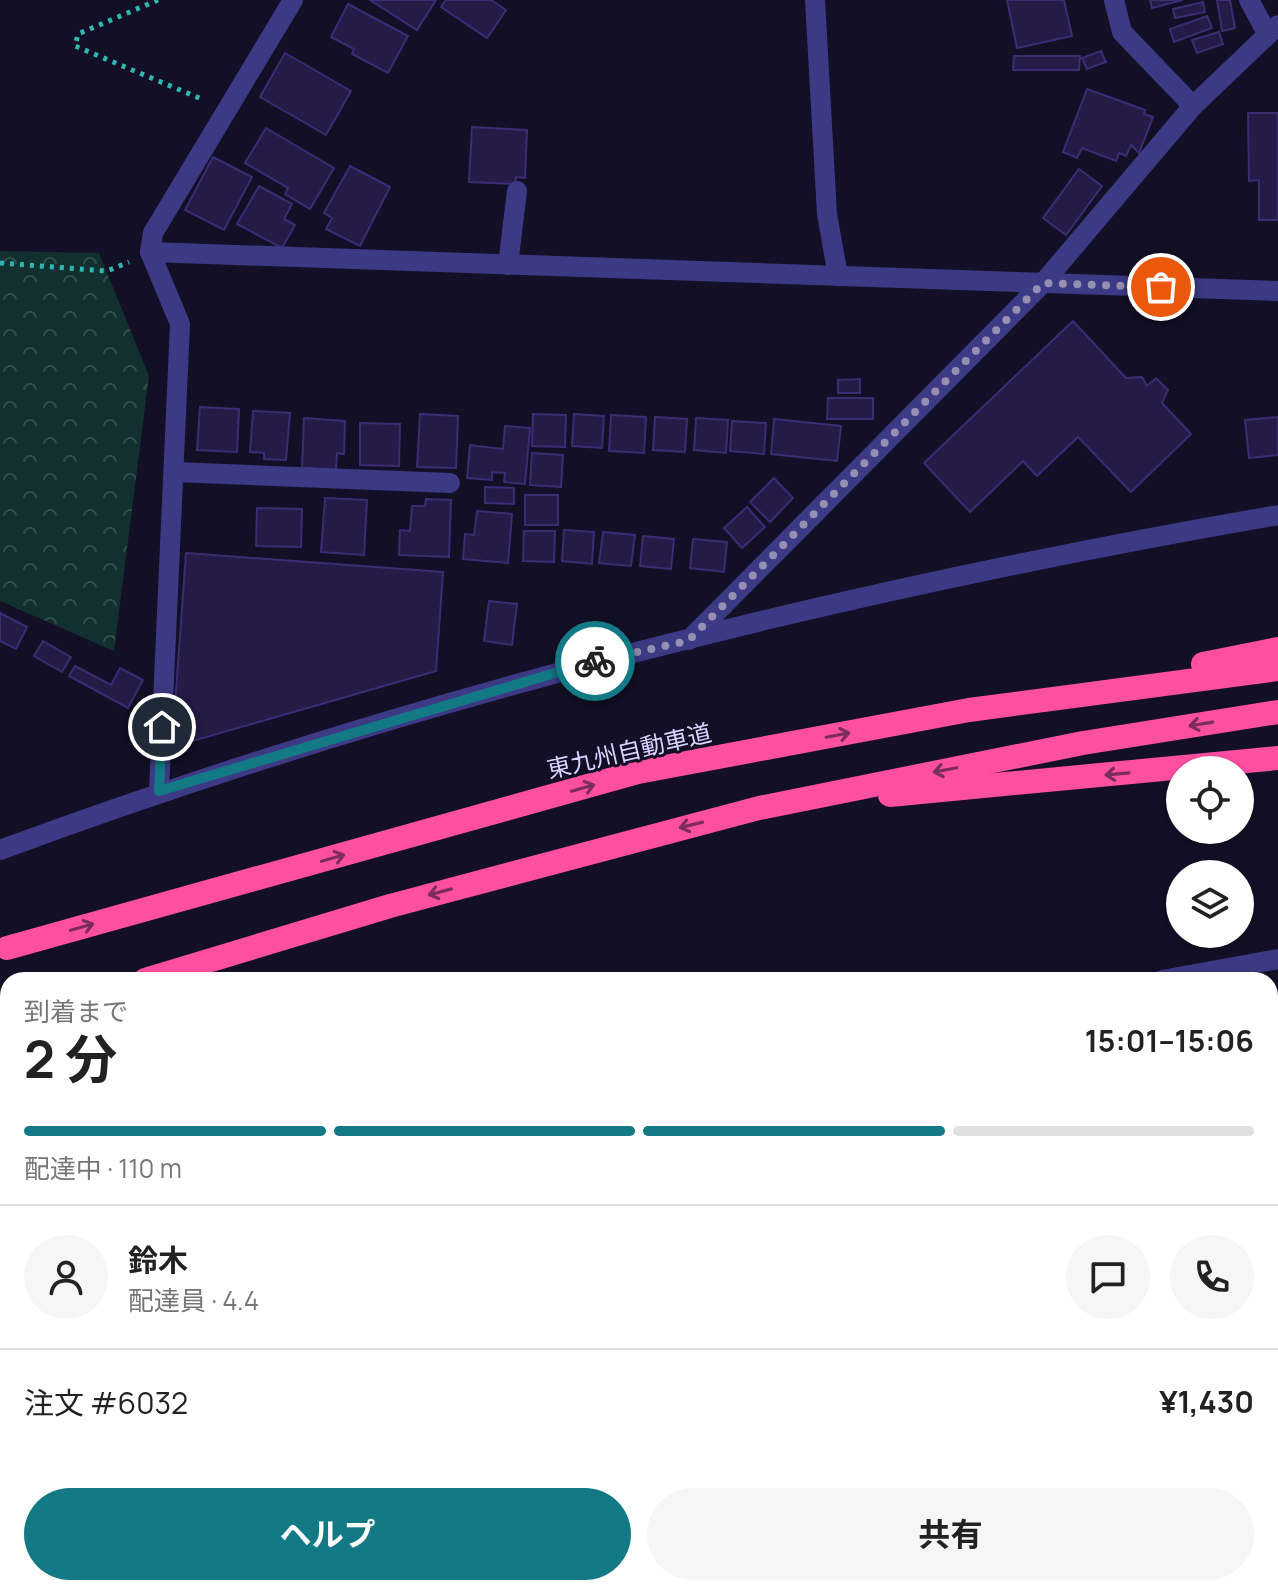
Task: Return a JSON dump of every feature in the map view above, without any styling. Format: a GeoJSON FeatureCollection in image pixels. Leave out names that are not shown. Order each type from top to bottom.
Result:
{"type":"FeatureCollection","features":[{"type":"Feature","properties":{"kind":"highway"},"geometry":{"type":"LineString","coordinates":[[969,710],[1278,649]]}},
{"type":"Feature","properties":{"kind":"highway","name":"東九州自動車道"},"geometry":{"type":"LineString","coordinates":[[7,948],[638,772],[969,710],[1278,669]]}},
{"type":"Feature","properties":{"kind":"highway"},"geometry":{"type":"LineString","coordinates":[[171,972],[390,906],[759,808],[1083,743],[1278,712]]}},
{"type":"Feature","properties":{"kind":"highway"},"geometry":{"type":"LineString","coordinates":[[759,808],[1278,758]]}},
{"type":"Feature","properties":{"kind":"street"},"geometry":{"type":"LineString","coordinates":[[159,791],[180,324],[150,252],[153,233],[293,0]]}},
{"type":"Feature","properties":{"kind":"street"},"geometry":{"type":"LineString","coordinates":[[815,0],[827,214],[838,276]]}},
{"type":"Feature","properties":{"kind":"street"},"geometry":{"type":"LineString","coordinates":[[1114,0],[1122,32],[1193,106]]}},
{"type":"Feature","properties":{"kind":"street"},"geometry":{"type":"LineString","coordinates":[[688,641],[1043,283],[1193,106],[1273,30],[1249,0]]}},
{"type":"Feature","properties":{"kind":"street"},"geometry":{"type":"LineString","coordinates":[[508,265],[517,191]]}},
{"type":"Feature","properties":{"kind":"street"},"geometry":{"type":"LineString","coordinates":[[150,252],[1278,291]]}},
{"type":"Feature","properties":{"kind":"street"},"geometry":{"type":"LineString","coordinates":[[175,472],[450,483]]}},
{"type":"Feature","properties":{"kind":"street"},"geometry":{"type":"LineString","coordinates":[[0,850],[159,791],[596,660],[688,641],[834,604],[1122,542],[1278,515]]}},
{"type":"Feature","properties":{"kind":"street"},"geometry":{"type":"LineString","coordinates":[[1206,972],[1278,959]]}},
{"type":"Feature","properties":{"kind":"path"},"geometry":{"type":"LineString","coordinates":[[158,0],[78,34],[75,46],[227,110]]}},
{"type":"Feature","properties":{"kind":"path"},"geometry":{"type":"LineString","coordinates":[[0,263],[107,271],[150,252]]}},
{"type":"Feature","properties":{"kind":"green space"},"geometry":{"type":"Polygon","coordinates":[[[0,251],[99,253],[149,376],[114,651],[0,601],[0,251]]]}},
{"type":"Feature","properties":{"kind":"building"},"geometry":{"type":"Polygon","coordinates":[[[370,0],[436,0],[417,30],[370,0]]]}},
{"type":"Feature","properties":{"kind":"building"},"geometry":{"type":"Polygon","coordinates":[[[446,0],[491,0],[506,10],[487,38],[441,7],[446,0]]]}},
{"type":"Feature","properties":{"kind":"building"},"geometry":{"type":"Polygon","coordinates":[[[1007,0],[1064,0],[1072,36],[1017,48],[1007,0]]]}},
{"type":"Feature","properties":{"kind":"building"},"geometry":{"type":"Polygon","coordinates":[[[1150,0],[1183,0],[1152,8],[1150,0]]]}},
{"type":"Feature","properties":{"kind":"building"},"geometry":{"type":"Polygon","coordinates":[[[1217,0],[1230,0],[1235,28],[1222,31],[1217,0]]]}},
{"type":"Feature","properties":{"kind":"building"},"geometry":{"type":"Polygon","coordinates":[[[1203,2],[1205,12],[1175,18],[1173,9],[1203,2]]]}},
{"type":"Feature","properties":{"kind":"building"},"geometry":{"type":"Polygon","coordinates":[[[348,4],[408,36],[388,73],[352,54],[354,49],[331,37],[348,4]]]}},
{"type":"Feature","properties":{"kind":"building"},"geometry":{"type":"Polygon","coordinates":[[[1207,16],[1212,28],[1174,42],[1170,29],[1207,16]]]}},
{"type":"Feature","properties":{"kind":"building"},"geometry":{"type":"Polygon","coordinates":[[[1219,32],[1223,44],[1197,53],[1192,40],[1219,32]]]}},
{"type":"Feature","properties":{"kind":"building"},"geometry":{"type":"Polygon","coordinates":[[[1101,51],[1106,62],[1087,69],[1082,58],[1101,51]]]}},
{"type":"Feature","properties":{"kind":"building"},"geometry":{"type":"Polygon","coordinates":[[[285,53],[351,91],[326,135],[260,97],[285,53]]]}},
{"type":"Feature","properties":{"kind":"building"},"geometry":{"type":"Polygon","coordinates":[[[1014,56],[1080,56],[1079,70],[1013,70],[1014,56]]]}},
{"type":"Feature","properties":{"kind":"building"},"geometry":{"type":"Polygon","coordinates":[[[1087,89],[1145,110],[1144,114],[1153,117],[1139,153],[1131,145],[1126,156],[1119,153],[1116,161],[1082,148],[1077,158],[1063,152],[1087,89]]]}},
{"type":"Feature","properties":{"kind":"building"},"geometry":{"type":"Polygon","coordinates":[[[1248,113],[1278,113],[1278,220],[1259,220],[1259,180],[1249,181],[1248,113]]]}},
{"type":"Feature","properties":{"kind":"building"},"geometry":{"type":"Polygon","coordinates":[[[472,127],[527,130],[525,178],[516,177],[515,184],[469,182],[472,127]]]}},
{"type":"Feature","properties":{"kind":"building"},"geometry":{"type":"Polygon","coordinates":[[[266,128],[334,168],[310,209],[285,194],[288,188],[245,163],[266,128]]]}},
{"type":"Feature","properties":{"kind":"building"},"geometry":{"type":"Polygon","coordinates":[[[213,157],[252,177],[224,230],[185,210],[213,157]]]}},
{"type":"Feature","properties":{"kind":"building"},"geometry":{"type":"Polygon","coordinates":[[[350,166],[390,187],[360,246],[326,229],[332,218],[324,213],[350,166]]]}},
{"type":"Feature","properties":{"kind":"building"},"geometry":{"type":"Polygon","coordinates":[[[1079,169],[1102,186],[1066,235],[1043,218],[1079,169]]]}},
{"type":"Feature","properties":{"kind":"building"},"geometry":{"type":"Polygon","coordinates":[[[259,186],[292,204],[284,219],[295,225],[282,248],[237,224],[259,186]]]}},
{"type":"Feature","properties":{"kind":"building"},"geometry":{"type":"Polygon","coordinates":[[[1073,321],[1126,378],[1142,377],[1147,386],[1156,378],[1168,390],[1162,403],[1191,434],[1131,492],[1078,437],[1037,476],[1023,461],[970,512],[924,463],[1073,321]]]}},
{"type":"Feature","properties":{"kind":"building"},"geometry":{"type":"Polygon","coordinates":[[[860,379],[860,393],[838,393],[838,380],[860,379]]]}},
{"type":"Feature","properties":{"kind":"building"},"geometry":{"type":"Polygon","coordinates":[[[828,398],[873,398],[873,419],[827,419],[828,398]]]}},
{"type":"Feature","properties":{"kind":"building"},"geometry":{"type":"Polygon","coordinates":[[[200,407],[239,409],[237,452],[197,450],[200,407]]]}},
{"type":"Feature","properties":{"kind":"building"},"geometry":{"type":"Polygon","coordinates":[[[253,411],[290,413],[286,460],[264,459],[264,453],[250,452],[253,411]]]}},
{"type":"Feature","properties":{"kind":"building"},"geometry":{"type":"Polygon","coordinates":[[[420,414],[458,416],[456,468],[417,467],[420,414]]]}},
{"type":"Feature","properties":{"kind":"building"},"geometry":{"type":"Polygon","coordinates":[[[533,414],[566,415],[565,447],[532,446],[533,414]]]}},
{"type":"Feature","properties":{"kind":"building"},"geometry":{"type":"Polygon","coordinates":[[[574,414],[604,416],[602,448],[572,446],[574,414]]]}},
{"type":"Feature","properties":{"kind":"building"},"geometry":{"type":"Polygon","coordinates":[[[611,415],[646,417],[644,453],[609,451],[611,415]]]}},
{"type":"Feature","properties":{"kind":"building"},"geometry":{"type":"Polygon","coordinates":[[[655,417],[687,419],[685,452],[653,450],[655,417]]]}},
{"type":"Feature","properties":{"kind":"building"},"geometry":{"type":"Polygon","coordinates":[[[1278,417],[1278,455],[1249,458],[1245,420],[1278,417]]]}},
{"type":"Feature","properties":{"kind":"building"},"geometry":{"type":"Polygon","coordinates":[[[304,418],[345,421],[344,454],[337,453],[336,470],[302,468],[304,418]]]}},
{"type":"Feature","properties":{"kind":"building"},"geometry":{"type":"Polygon","coordinates":[[[696,418],[728,420],[726,453],[694,450],[696,418]]]}},
{"type":"Feature","properties":{"kind":"building"},"geometry":{"type":"Polygon","coordinates":[[[774,419],[841,426],[837,461],[771,454],[774,419]]]}},
{"type":"Feature","properties":{"kind":"building"},"geometry":{"type":"Polygon","coordinates":[[[732,421],[766,423],[764,454],[730,451],[732,421]]]}},
{"type":"Feature","properties":{"kind":"building"},"geometry":{"type":"Polygon","coordinates":[[[360,423],[400,424],[399,466],[360,465],[360,423]]]}},
{"type":"Feature","properties":{"kind":"building"},"geometry":{"type":"Polygon","coordinates":[[[505,426],[530,428],[525,484],[504,482],[505,473],[492,472],[492,480],[467,478],[470,445],[503,449],[505,426]]]}},
{"type":"Feature","properties":{"kind":"building"},"geometry":{"type":"Polygon","coordinates":[[[532,453],[563,455],[561,487],[530,485],[532,453]]]}},
{"type":"Feature","properties":{"kind":"building"},"geometry":{"type":"Polygon","coordinates":[[[774,478],[793,498],[770,522],[750,502],[774,478]]]}},
{"type":"Feature","properties":{"kind":"building"},"geometry":{"type":"Polygon","coordinates":[[[485,487],[514,488],[514,504],[485,503],[485,487]]]}},
{"type":"Feature","properties":{"kind":"building"},"geometry":{"type":"Polygon","coordinates":[[[525,495],[558,495],[558,525],[525,525],[525,495]]]}},
{"type":"Feature","properties":{"kind":"building"},"geometry":{"type":"Polygon","coordinates":[[[325,498],[367,500],[364,555],[321,552],[325,498]]]}},
{"type":"Feature","properties":{"kind":"building"},"geometry":{"type":"Polygon","coordinates":[[[426,499],[451,500],[449,557],[399,555],[400,530],[410,531],[412,506],[425,506],[426,499]]]}},
{"type":"Feature","properties":{"kind":"building"},"geometry":{"type":"Polygon","coordinates":[[[747,507],[765,527],[742,548],[724,528],[747,507]]]}},
{"type":"Feature","properties":{"kind":"building"},"geometry":{"type":"Polygon","coordinates":[[[257,508],[302,509],[301,547],[256,546],[257,508]]]}},
{"type":"Feature","properties":{"kind":"building"},"geometry":{"type":"Polygon","coordinates":[[[477,511],[512,514],[508,563],[463,559],[465,534],[474,535],[477,511]]]}},
{"type":"Feature","properties":{"kind":"building"},"geometry":{"type":"Polygon","coordinates":[[[564,530],[594,532],[592,564],[562,561],[564,530]]]}},
{"type":"Feature","properties":{"kind":"building"},"geometry":{"type":"Polygon","coordinates":[[[524,531],[555,531],[554,562],[523,561],[524,531]]]}},
{"type":"Feature","properties":{"kind":"building"},"geometry":{"type":"Polygon","coordinates":[[[603,532],[635,535],[631,566],[599,563],[603,532]]]}},
{"type":"Feature","properties":{"kind":"building"},"geometry":{"type":"Polygon","coordinates":[[[643,536],[674,539],[671,569],[640,566],[643,536]]]}},
{"type":"Feature","properties":{"kind":"building"},"geometry":{"type":"Polygon","coordinates":[[[693,539],[727,542],[724,572],[690,568],[693,539]]]}},
{"type":"Feature","properties":{"kind":"building"},"geometry":{"type":"Polygon","coordinates":[[[186,553],[443,572],[436,671],[172,747],[186,553]]]}},
{"type":"Feature","properties":{"kind":"building"},"geometry":{"type":"Polygon","coordinates":[[[489,601],[517,604],[512,645],[484,641],[489,601]]]}},
{"type":"Feature","properties":{"kind":"building"},"geometry":{"type":"Polygon","coordinates":[[[0,613],[27,627],[16,649],[0,641],[0,613]]]}},
{"type":"Feature","properties":{"kind":"building"},"geometry":{"type":"Polygon","coordinates":[[[43,641],[71,657],[62,672],[34,656],[43,641]]]}},
{"type":"Feature","properties":{"kind":"building"},"geometry":{"type":"Polygon","coordinates":[[[75,666],[111,685],[120,668],[143,680],[128,708],[69,676],[75,666]]]}},
{"type":"Feature","properties":{"kind":"way so far"},"geometry":{"type":"LineString","coordinates":[[595,661],[688,641],[1043,283],[1161,287]]}},
{"type":"Feature","properties":{"kind":"route"},"geometry":{"type":"LineString","coordinates":[[162,727],[159,791],[308,744],[595,661]]}}]}
